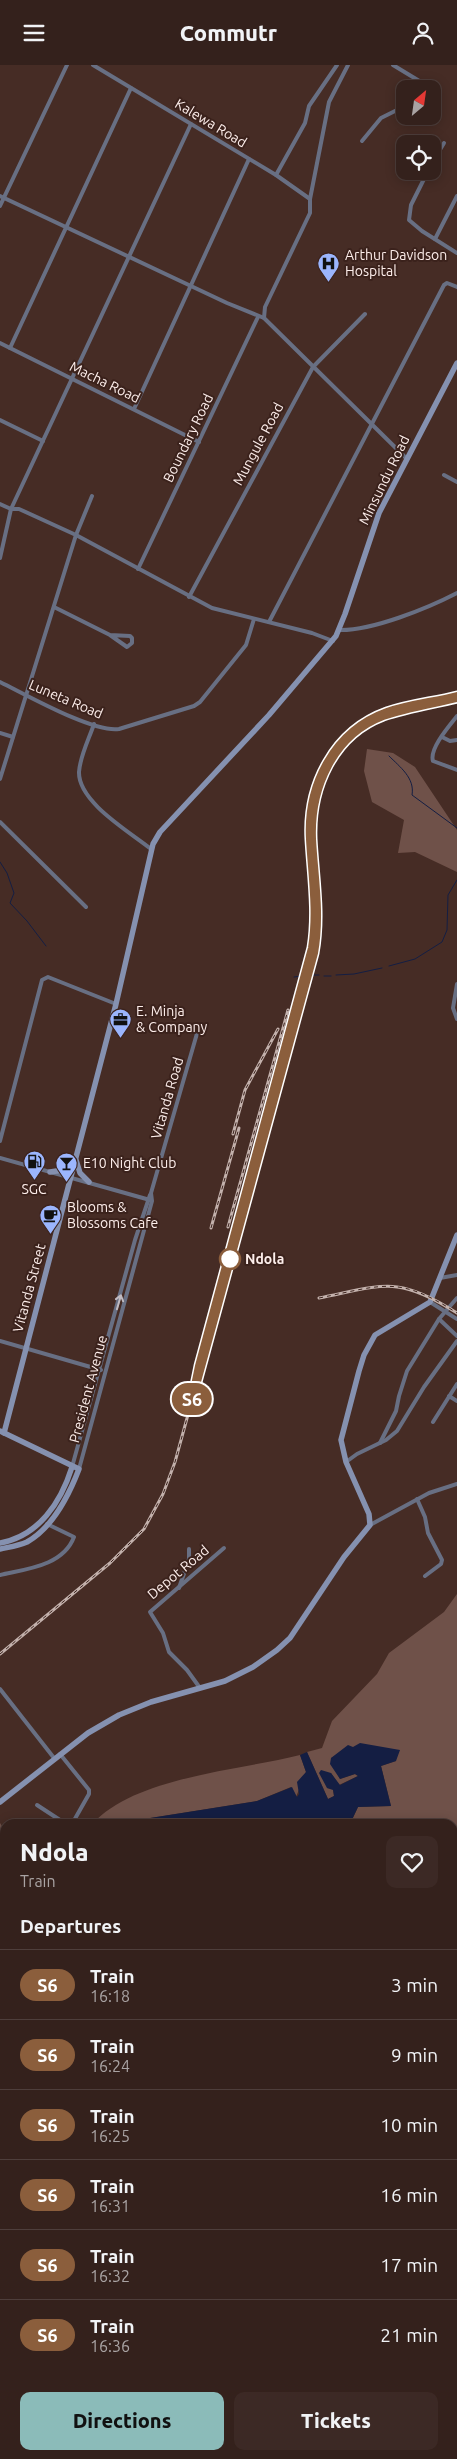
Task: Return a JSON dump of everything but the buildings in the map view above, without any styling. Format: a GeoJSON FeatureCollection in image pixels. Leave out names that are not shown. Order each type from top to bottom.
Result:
{"type":"FeatureCollection","features":[{"type":"Feature","properties":{"kind":"street"},"geometry":{"type":"LineString","coordinates":[[0,206],[2,196],[67,65]]}},
{"type":"Feature","properties":{"kind":"street","name":"Kalewa Road"},"geometry":{"type":"LineString","coordinates":[[93,65],[276,175],[310,199]]}},
{"type":"Feature","properties":{"kind":"street"},"geometry":{"type":"LineString","coordinates":[[276,175],[305,123],[309,106],[337,65]]}},
{"type":"Feature","properties":{"kind":"street"},"geometry":{"type":"LineString","coordinates":[[264,317],[265,307],[307,219],[312,204],[310,199],[329,102],[348,65]]}},
{"type":"Feature","properties":{"kind":"street"},"geometry":{"type":"LineString","coordinates":[[393,65],[418,80]]}},
{"type":"Feature","properties":{"kind":"street"},"geometry":{"type":"LineString","coordinates":[[10,348],[131,87]]}},
{"type":"Feature","properties":{"kind":"street"},"geometry":{"type":"LineString","coordinates":[[362,141],[380,118],[396,110]]}},
{"type":"Feature","properties":{"kind":"street"},"geometry":{"type":"LineString","coordinates":[[0,558],[11,509],[191,124]]}},
{"type":"Feature","properties":{"kind":"street"},"geometry":{"type":"LineString","coordinates":[[441,148],[444,143]]}},
{"type":"Feature","properties":{"kind":"street"},"geometry":{"type":"LineString","coordinates":[[134,409],[249,159]]}},
{"type":"Feature","properties":{"kind":"street"},"geometry":{"type":"LineString","coordinates":[[423,180],[414,195],[408,214],[409,220],[457,253]]}},
{"type":"Feature","properties":{"kind":"street"},"geometry":{"type":"LineString","coordinates":[[2,196],[66,225],[128,257],[258,317],[264,317],[407,459]]}},
{"type":"Feature","properties":{"kind":"street"},"geometry":{"type":"LineString","coordinates":[[435,239],[457,196]]}},
{"type":"Feature","properties":{"kind":"street"},"geometry":{"type":"LineString","coordinates":[[269,622],[444,285],[447,283],[457,287]]}},
{"type":"Feature","properties":{"kind":"street","name":"Mungule Road"},"geometry":{"type":"LineString","coordinates":[[189,597],[313,367],[365,314]]}},
{"type":"Feature","properties":{"kind":"street","name":"Boundary Road"},"geometry":{"type":"LineString","coordinates":[[138,569],[258,317]]}},
{"type":"Feature","properties":{"kind":"street","name":"Macha Road"},"geometry":{"type":"LineString","coordinates":[[0,343],[199,441]]}},
{"type":"Feature","properties":{"kind":"street","name":"Minsundu Road"},"geometry":{"type":"LineString","coordinates":[[151,849],[160,832],[214,776],[332,641],[339,630],[378,513],[457,363]]}},
{"type":"Feature","properties":{"kind":"street"},"geometry":{"type":"LineString","coordinates":[[0,420],[43,441]]}},
{"type":"Feature","properties":{"kind":"street"},"geometry":{"type":"LineString","coordinates":[[444,475],[457,482]]}},
{"type":"Feature","properties":{"kind":"street"},"geometry":{"type":"LineString","coordinates":[[0,779],[2,764],[27,695],[76,535],[92,496]]}},
{"type":"Feature","properties":{"kind":"street"},"geometry":{"type":"LineString","coordinates":[[0,504],[11,509],[19,509],[76,535],[212,608],[312,633],[332,641]]}},
{"type":"Feature","properties":{"kind":"street"},"geometry":{"type":"LineString","coordinates":[[339,630],[362,628],[406,614],[457,593]]}},
{"type":"Feature","properties":{"kind":"street"},"geometry":{"type":"LineString","coordinates":[[54,607],[110,635],[124,647],[132,643],[132,637],[130,636],[110,635]]}},
{"type":"Feature","properties":{"kind":"street","name":"Luneta Road"},"geometry":{"type":"LineString","coordinates":[[0,682],[94,724],[115,729],[197,704],[246,645],[254,619]]}},
{"type":"Feature","properties":{"kind":"street"},"geometry":{"type":"LineString","coordinates":[[457,716],[433,748],[431,758],[457,770]]}},
{"type":"Feature","properties":{"kind":"street"},"geometry":{"type":"LineString","coordinates":[[94,724],[80,768],[83,791],[94,803],[151,849]]}},
{"type":"Feature","properties":{"kind":"street"},"geometry":{"type":"LineString","coordinates":[[0,733],[13,737]]}},
{"type":"Feature","properties":{"kind":"street"},"geometry":{"type":"LineString","coordinates":[[442,737],[450,741],[457,740]]}},
{"type":"Feature","properties":{"kind":"street"},"geometry":{"type":"LineString","coordinates":[[0,822],[86,907]]}},
{"type":"Feature","properties":{"kind":"street","name":"Vitanda Street"},"geometry":{"type":"LineString","coordinates":[[2,1432],[116,1004],[151,849]]}},
{"type":"Feature","properties":{"kind":"street"},"geometry":{"type":"LineString","coordinates":[[0,1141],[42,979],[48,977],[116,1004]]}},
{"type":"Feature","properties":{"kind":"street"},"geometry":{"type":"LineString","coordinates":[[457,984],[453,1008],[457,1019]]}},
{"type":"Feature","properties":{"kind":"street","name":"Vitanda Road"},"geometry":{"type":"LineString","coordinates":[[150,1200],[198,1030]]}},
{"type":"Feature","properties":{"kind":"street"},"geometry":{"type":"LineString","coordinates":[[50,1171],[63,1170],[69,1167],[76,1155]]}},
{"type":"Feature","properties":{"kind":"street"},"geometry":{"type":"LineString","coordinates":[[76,1155],[80,1173],[89,1182]]}},
{"type":"Feature","properties":{"kind":"street"},"geometry":{"type":"LineString","coordinates":[[0,1159],[50,1171],[150,1200]]}},
{"type":"Feature","properties":{"kind":"street","name":"President Avenue"},"geometry":{"type":"LineString","coordinates":[[0,1549],[22,1544],[39,1527],[66,1484],[100,1370],[135,1240],[150,1200]]}},
{"type":"Feature","properties":{"kind":"street","name":"President Avenue"},"geometry":{"type":"LineString","coordinates":[[0,1543],[25,1536],[47,1524],[64,1501],[79,1469],[142,1242],[150,1200]]}},
{"type":"Feature","properties":{"kind":"street"},"geometry":{"type":"LineString","coordinates":[[370,1525],[367,1507],[341,1449],[342,1429],[358,1371],[375,1335],[430,1302],[457,1235]]}},
{"type":"Feature","properties":{"kind":"street"},"geometry":{"type":"LineString","coordinates":[[135,1240],[142,1242]]}},
{"type":"Feature","properties":{"kind":"street"},"geometry":{"type":"LineString","coordinates":[[440,1278],[457,1275]]}},
{"type":"Feature","properties":{"kind":"street"},"geometry":{"type":"LineString","coordinates":[[380,1443],[396,1411],[407,1371],[439,1319],[457,1297]]}},
{"type":"Feature","properties":{"kind":"street"},"geometry":{"type":"LineString","coordinates":[[430,1302],[457,1319]]}},
{"type":"Feature","properties":{"kind":"street"},"geometry":{"type":"LineString","coordinates":[[439,1319],[457,1336]]}},
{"type":"Feature","properties":{"kind":"street"},"geometry":{"type":"LineString","coordinates":[[113,1321],[119,1323]]}},
{"type":"Feature","properties":{"kind":"street"},"geometry":{"type":"LineString","coordinates":[[0,1341],[26,1347],[106,1372]]}},
{"type":"Feature","properties":{"kind":"street"},"geometry":{"type":"LineString","coordinates":[[346,1462],[397,1431],[424,1387],[457,1341]]}},
{"type":"Feature","properties":{"kind":"street"},"geometry":{"type":"LineString","coordinates":[[433,1422],[457,1385]]}},
{"type":"Feature","properties":{"kind":"street"},"geometry":{"type":"LineString","coordinates":[[449,1396],[457,1401]]}},
{"type":"Feature","properties":{"kind":"street"},"geometry":{"type":"LineString","coordinates":[[2,1432],[79,1469]]}},
{"type":"Feature","properties":{"kind":"street"},"geometry":{"type":"LineString","coordinates":[[0,1802],[88,1733],[119,1715],[151,1702],[225,1681],[277,1650],[290,1638],[344,1557],[370,1525],[416,1499],[440,1488],[457,1484]]}},
{"type":"Feature","properties":{"kind":"street"},"geometry":{"type":"LineString","coordinates":[[416,1499],[425,1517],[428,1533],[442,1560],[441,1564],[424,1576]]}},
{"type":"Feature","properties":{"kind":"street"},"geometry":{"type":"LineString","coordinates":[[0,1575],[47,1563],[67,1549],[73,1536],[47,1524]]}},
{"type":"Feature","properties":{"kind":"street","name":"Depot Road"},"geometry":{"type":"LineString","coordinates":[[200,1688],[187,1670],[169,1652],[160,1626],[150,1613],[224,1548]]}},
{"type":"Feature","properties":{"kind":"street"},"geometry":{"type":"LineString","coordinates":[[179,1588],[189,1559],[189,1549]]}},
{"type":"Feature","properties":{"kind":"street"},"geometry":{"type":"LineString","coordinates":[[0,1689],[57,1756],[89,1790],[83,1806],[75,1819]]}},
{"type":"Feature","properties":{"kind":"street"},"geometry":{"type":"LineString","coordinates":[[37,1805],[58,1819]]}},
{"type":"Feature","properties":{"kind":"shaded area"},"geometry":{"type":"Polygon","coordinates":[[[367,749],[393,753],[415,767],[457,830],[457,872],[415,852],[398,853],[404,820],[372,802],[364,771],[367,749]]]}},
{"type":"Feature","properties":{"kind":"shaded area"},"geometry":{"type":"Polygon","coordinates":[[[457,1594],[457,1819],[352,1819],[358,1807],[391,1806],[381,1766],[396,1761],[353,1747],[331,1758],[340,1779],[355,1774],[358,1776],[339,1785],[331,1773],[327,1788],[333,1789],[334,1796],[328,1799],[307,1752],[322,1748],[332,1721],[377,1674],[389,1653],[444,1612],[457,1594]]]}},
{"type":"Feature","properties":{"kind":"shaded area"},"geometry":{"type":"Polygon","coordinates":[[[300,1755],[306,1772],[296,1797],[291,1787],[257,1801],[144,1819],[98,1819],[111,1808],[135,1795],[161,1785],[190,1777],[300,1755]]]}},
{"type":"Feature","properties":{"kind":"water"},"geometry":{"type":"Polygon","coordinates":[[[360,1743],[400,1750],[396,1761],[381,1766],[391,1806],[358,1807],[352,1819],[144,1819],[257,1801],[292,1787],[297,1797],[299,1794],[297,1782],[306,1772],[300,1755],[307,1752],[328,1799],[334,1796],[333,1790],[327,1788],[319,1773],[321,1770],[331,1773],[340,1785],[358,1776],[355,1774],[340,1779],[330,1764],[331,1758],[348,1745],[353,1747],[360,1743]]]}},
{"type":"Feature","properties":{"kind":"waterway"},"geometry":{"type":"LineString","coordinates":[[389,756],[409,778],[412,795],[457,828]]}},
{"type":"Feature","properties":{"kind":"waterway"},"geometry":{"type":"LineString","coordinates":[[0,862],[7,873],[14,893],[10,903],[46,946]]}},
{"type":"Feature","properties":{"kind":"waterway"},"geometry":{"type":"LineString","coordinates":[[389,966],[415,959],[442,942],[447,930],[448,895],[457,880]]}},
{"type":"Feature","properties":{"kind":"waterway"},"geometry":{"type":"LineString","coordinates":[[336,975],[354,974],[382,968]]}},
{"type":"Feature","properties":{"kind":"waterway"},"geometry":{"type":"LineString","coordinates":[[312,975],[319,975]]}},
{"type":"Feature","properties":{"kind":"waterway"},"geometry":{"type":"LineString","coordinates":[[294,977],[302,976]]}},
{"type":"Feature","properties":{"kind":"waterway"},"geometry":{"type":"LineString","coordinates":[[324,976],[331,976]]}},
{"type":"Feature","properties":{"kind":"railway"},"geometry":{"type":"LineString","coordinates":[[0,1654],[110,1563],[144,1529],[163,1494],[175,1462],[199,1366],[311,958],[314,925],[311,824],[314,793],[324,764],[344,738],[376,717],[405,707],[457,696]]}},
{"type":"Feature","properties":{"kind":"railway"},"geometry":{"type":"LineString","coordinates":[[228,1227],[288,1010]]}},
{"type":"Feature","properties":{"kind":"railway"},"geometry":{"type":"LineString","coordinates":[[233,1134],[245,1090],[278,1029]]}},
{"type":"Feature","properties":{"kind":"railway"},"geometry":{"type":"LineString","coordinates":[[211,1228],[239,1128]]}},
{"type":"Feature","properties":{"kind":"railway"},"geometry":{"type":"LineString","coordinates":[[319,1298],[390,1286],[420,1293],[457,1313]]}},
{"type":"Feature","properties":{"kind":"train","name":"S6"},"geometry":{"type":"LineString","coordinates":[[457,696],[419,703],[387,712],[364,724],[337,747],[330,756],[315,788],[309,819],[316,914],[314,939],[308,968],[199,1366],[192,1400],[314,953],[318,913],[312,840],[315,796],[338,749],[366,725],[382,717],[405,710],[457,698]]}},
{"type":"Feature","properties":{"kind":"place","name":"Arthur Davidson Hospital"},"geometry":{"type":"Point","coordinates":[329,282]}},
{"type":"Feature","properties":{"kind":"place","name":"E. Minja & Company"},"geometry":{"type":"Point","coordinates":[120,1038]}},
{"type":"Feature","properties":{"kind":"place","name":"SGC"},"geometry":{"type":"Point","coordinates":[34,1180]}},
{"type":"Feature","properties":{"kind":"place","name":"E10 Night Club"},"geometry":{"type":"Point","coordinates":[67,1182]}},
{"type":"Feature","properties":{"kind":"place","name":"Blooms & Blossoms Cafe"},"geometry":{"type":"Point","coordinates":[51,1234]}},
{"type":"Feature","properties":{"kind":"place","name":"Ndola"},"geometry":{"type":"Point","coordinates":[230,1259]}}]}
